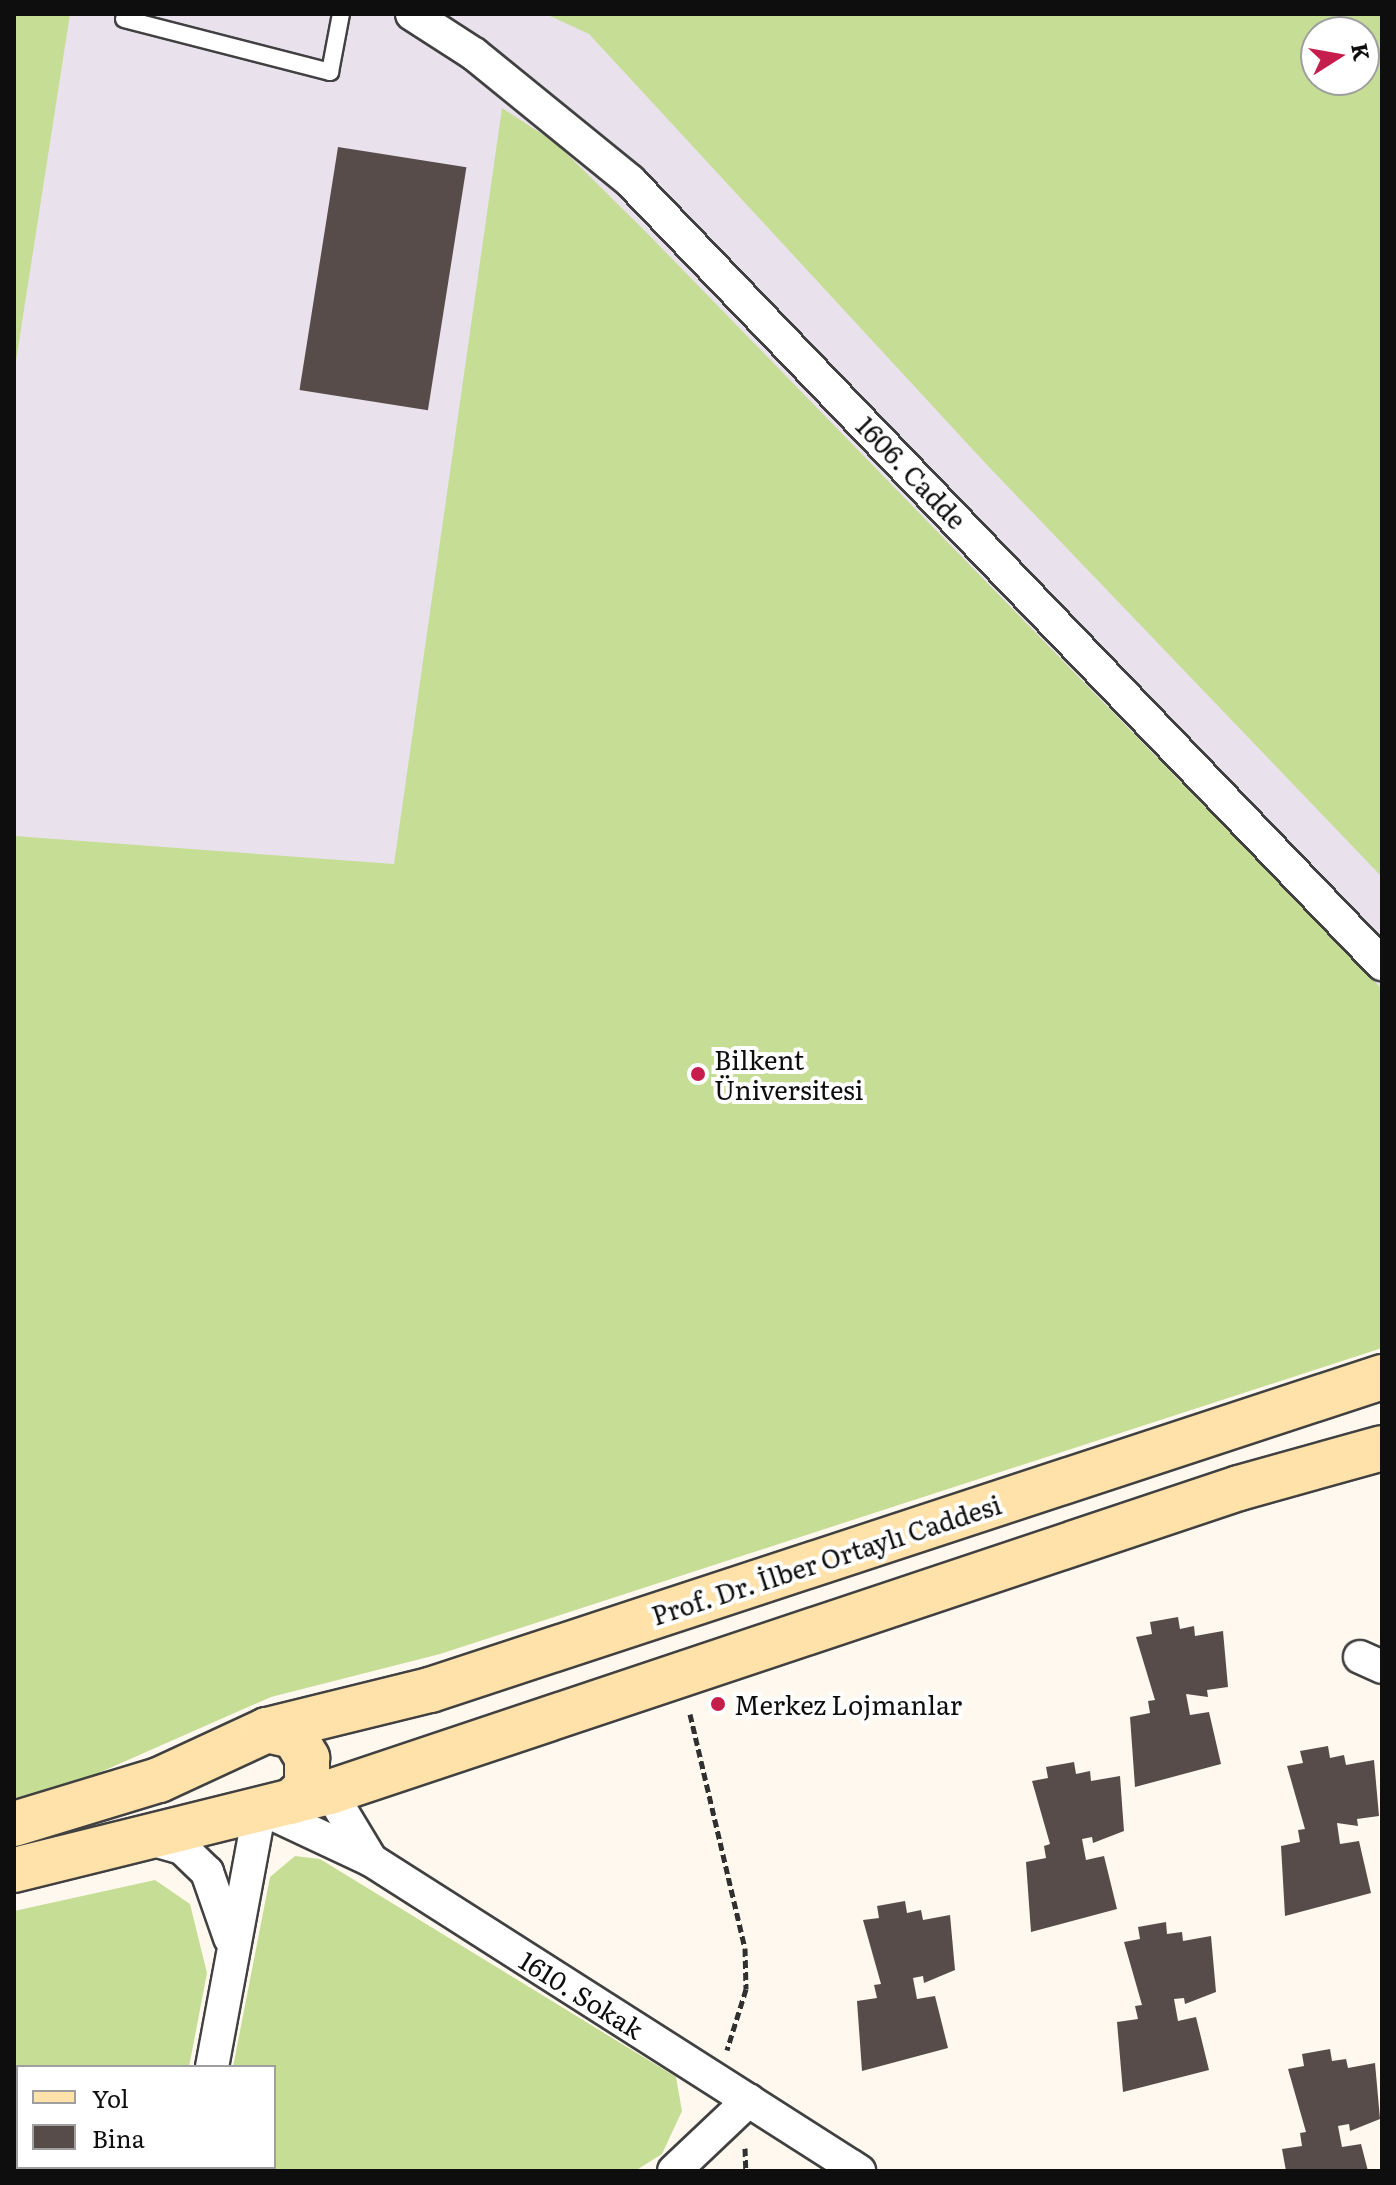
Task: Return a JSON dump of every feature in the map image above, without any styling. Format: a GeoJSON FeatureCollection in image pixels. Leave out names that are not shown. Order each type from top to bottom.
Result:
{"type":"FeatureCollection","features":[{"type":"Feature","properties":{"kind":"street","name":"1606. Cadde"},"geometry":{"type":"LineString","coordinates":[[412,14],[474,54],[630,181],[1377,947]]}},
{"type":"Feature","properties":{"kind":"street","name":"Prof. Dr. İlber Ortaylı Caddesi"},"geometry":{"type":"LineString","coordinates":[[14,1824],[159,1780],[255,1735],[430,1690],[1382,1377]]}},
{"type":"Feature","properties":{"kind":"street"},"geometry":{"type":"LineString","coordinates":[[14,1870],[294,1801],[1239,1488],[1382,1448]]}},
{"type":"Feature","properties":{"kind":"street"},"geometry":{"type":"LineString","coordinates":[[212,2065],[249,1862],[294,1801],[307,1787],[307,1758],[294,1736],[255,1735],[232,1762],[237,1789],[294,1801],[323,1835],[371,1860]]}},
{"type":"Feature","properties":{"kind":"street","name":"1610. Sokak"},"geometry":{"type":"LineString","coordinates":[[294,1801],[371,1860],[859,2171]]}},
{"type":"Feature","properties":{"kind":"street"},"geometry":{"type":"LineString","coordinates":[[249,1862],[268,1842],[292,1833],[323,1835]]}},
{"type":"Feature","properties":{"kind":"street"},"geometry":{"type":"LineString","coordinates":[[147,1838],[182,1848],[207,1872],[232,1948]]}},
{"type":"Feature","properties":{"kind":"street"},"geometry":{"type":"LineString","coordinates":[[674,2171],[749,2100]]}},
{"type":"Feature","properties":{"kind":"lane"},"geometry":{"type":"LineString","coordinates":[[124,19],[330,72],[341,14]]}},
{"type":"Feature","properties":{"kind":"path"},"geometry":{"type":"LineString","coordinates":[[680,1674],[745,1948],[746,1989],[714,2078]]}},
{"type":"Feature","properties":{"kind":"shaded area"},"geometry":{"type":"Polygon","coordinates":[[[14,14],[1382,14],[1382,1072],[14,897],[14,14]]]}},
{"type":"Feature","properties":{"kind":"green space"},"geometry":{"type":"Polygon","coordinates":[[[14,14],[70,14],[14,374],[14,14]]]}},
{"type":"Feature","properties":{"kind":"green space"},"geometry":{"type":"Polygon","coordinates":[[[546,14],[1382,14],[1382,877],[988,466],[589,34],[546,14]]]}},
{"type":"Feature","properties":{"kind":"green space"},"geometry":{"type":"Polygon","coordinates":[[[502,108],[556,143],[646,232],[1382,989],[1382,1348],[440,1654],[271,1697],[69,1786],[14,1798],[14,836],[394,864],[502,108]]]}},
{"type":"Feature","properties":{"kind":"green space"},"geometry":{"type":"Polygon","coordinates":[[[295,1856],[320,1859],[676,2077],[682,2111],[662,2154],[635,2171],[211,2171],[276,2169],[276,2065],[233,2065],[270,1877],[295,1856]]]}},
{"type":"Feature","properties":{"kind":"green space"},"geometry":{"type":"Polygon","coordinates":[[[155,1880],[190,1904],[207,1973],[189,2065],[16,2065],[16,2169],[164,2171],[14,2171],[14,1911],[155,1880]]]}},
{"type":"Feature","properties":{"kind":"building"},"geometry":{"type":"Polygon","coordinates":[[[338,147],[466,167],[428,410],[300,390],[338,147]]]}},
{"type":"Feature","properties":{"kind":"building"},"geometry":{"type":"Polygon","coordinates":[[[1178,1617],[1180,1629],[1194,1626],[1195,1636],[1223,1631],[1228,1687],[1207,1690],[1208,1697],[1186,1694],[1190,1715],[1209,1712],[1221,1764],[1135,1787],[1130,1717],[1150,1713],[1148,1701],[1155,1700],[1136,1637],[1152,1634],[1150,1622],[1178,1617]]]}},
{"type":"Feature","properties":{"kind":"building"},"geometry":{"type":"Polygon","coordinates":[[[1328,1746],[1330,1758],[1344,1755],[1346,1765],[1374,1760],[1379,1816],[1357,1819],[1358,1826],[1337,1823],[1340,1844],[1359,1841],[1371,1893],[1285,1916],[1281,1846],[1300,1842],[1298,1830],[1305,1829],[1287,1766],[1303,1763],[1300,1751],[1328,1746]]]}},
{"type":"Feature","properties":{"kind":"building"},"geometry":{"type":"Polygon","coordinates":[[[1074,1762],[1076,1774],[1090,1771],[1091,1781],[1120,1776],[1124,1831],[1093,1843],[1092,1837],[1082,1839],[1086,1860],[1104,1856],[1117,1909],[1031,1932],[1026,1862],[1046,1858],[1044,1846],[1050,1844],[1032,1781],[1048,1778],[1046,1767],[1074,1762]]]}},
{"type":"Feature","properties":{"kind":"building"},"geometry":{"type":"Polygon","coordinates":[[[905,1901],[907,1913],[921,1910],[923,1920],[950,1915],[955,1970],[924,1983],[923,1976],[913,1978],[917,1999],[935,1996],[948,2048],[862,2071],[857,2001],[877,1998],[874,1985],[881,1984],[863,1920],[879,1918],[877,1906],[905,1901]]]}},
{"type":"Feature","properties":{"kind":"building"},"geometry":{"type":"Polygon","coordinates":[[[1166,1922],[1167,1934],[1182,1932],[1183,1941],[1211,1936],[1216,1992],[1185,2004],[1184,1998],[1174,1999],[1178,2021],[1196,2017],[1209,2070],[1123,2092],[1117,2022],[1138,2019],[1135,2006],[1142,2005],[1124,1942],[1140,1939],[1138,1927],[1166,1922]]]}},
{"type":"Feature","properties":{"kind":"building"},"geometry":{"type":"Polygon","coordinates":[[[1330,2049],[1332,2061],[1346,2059],[1348,2068],[1375,2063],[1380,2119],[1350,2131],[1349,2124],[1338,2126],[1342,2147],[1361,2144],[1368,2171],[1286,2171],[1282,2149],[1302,2146],[1300,2133],[1306,2132],[1288,2069],[1304,2066],[1302,2054],[1330,2049]]]}},
{"type":"Feature","properties":{"kind":"place","name":"Bilkent Üniversitesi"},"geometry":{"type":"Point","coordinates":[698,1074]}},
{"type":"Feature","properties":{"kind":"place","name":"Merkez Lojmanlar"},"geometry":{"type":"Point","coordinates":[718,1704]}}]}
